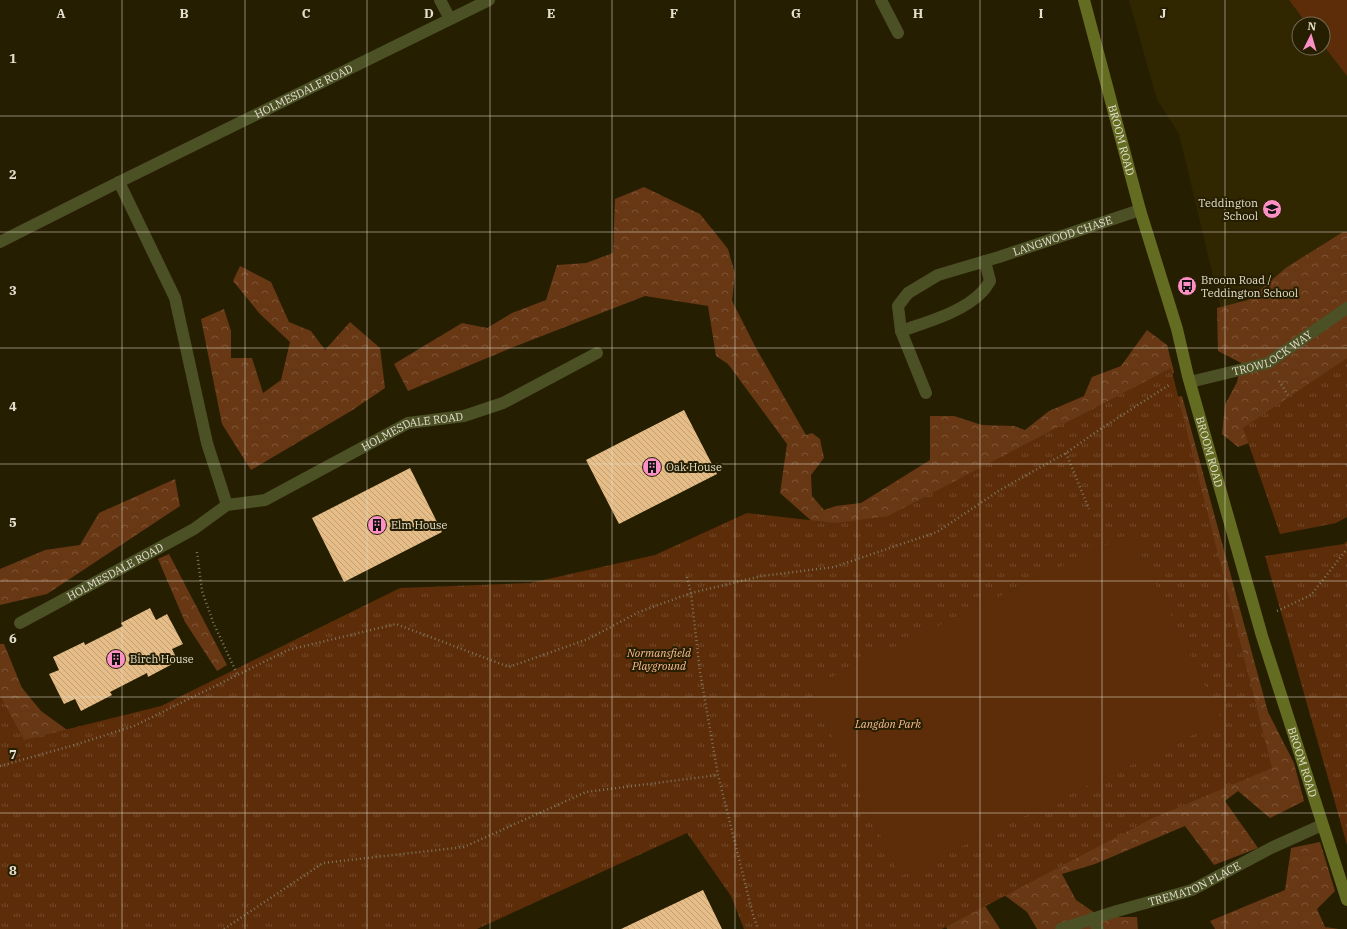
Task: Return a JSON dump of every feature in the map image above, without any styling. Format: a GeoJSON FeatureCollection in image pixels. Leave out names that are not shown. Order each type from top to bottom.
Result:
{"type":"FeatureCollection","features":[{"type":"Feature","properties":{"kind":"street"},"geometry":{"type":"LineString","coordinates":[[440,0],[450,19]]}},
{"type":"Feature","properties":{"kind":"street","name":"HOLMESDALE ROAD"},"geometry":{"type":"LineString","coordinates":[[0,242],[489,0]]}},
{"type":"Feature","properties":{"kind":"street"},"geometry":{"type":"LineString","coordinates":[[881,0],[898,33]]}},
{"type":"Feature","properties":{"kind":"street","name":"BROOM ROAD"},"geometry":{"type":"LineString","coordinates":[[1084,0],[1140,210],[1177,329],[1189,379],[1257,620],[1347,900]]}},
{"type":"Feature","properties":{"kind":"street"},"geometry":{"type":"LineString","coordinates":[[119,182],[174,298],[207,443],[227,504]]}},
{"type":"Feature","properties":{"kind":"street","name":"LANGWOOD CHASE"},"geometry":{"type":"LineString","coordinates":[[926,393],[901,331],[898,306],[908,293],[938,275],[1140,210]]}},
{"type":"Feature","properties":{"kind":"street"},"geometry":{"type":"LineString","coordinates":[[901,331],[965,306],[983,291],[990,281],[984,261]]}},
{"type":"Feature","properties":{"kind":"street","name":"TROWLOCK WAY"},"geometry":{"type":"LineString","coordinates":[[1189,379],[1268,363],[1347,308]]}},
{"type":"Feature","properties":{"kind":"street","name":"HOLMESDALE ROAD"},"geometry":{"type":"LineString","coordinates":[[20,624],[194,529],[227,504],[265,500],[408,423],[464,416],[503,403],[597,353]]}},
{"type":"Feature","properties":{"kind":"street","name":"TREMATON PLACE"},"geometry":{"type":"LineString","coordinates":[[1060,929],[1096,924],[1192,890],[1272,848],[1322,824]]}},
{"type":"Feature","properties":{"kind":"path"},"geometry":{"type":"LineString","coordinates":[[0,766],[134,726],[288,650],[396,624],[509,667],[588,639],[639,612],[690,592],[762,576],[834,567],[937,532],[1000,490],[1066,453],[1168,386],[1189,379]]}},
{"type":"Feature","properties":{"kind":"path"},"geometry":{"type":"LineString","coordinates":[[1066,453],[1089,509]]}},
{"type":"Feature","properties":{"kind":"path"},"geometry":{"type":"LineString","coordinates":[[194,529],[202,592],[213,622],[237,674]]}},
{"type":"Feature","properties":{"kind":"path"},"geometry":{"type":"LineString","coordinates":[[1257,620],[1311,595],[1347,550]]}},
{"type":"Feature","properties":{"kind":"path"},"geometry":{"type":"LineString","coordinates":[[687,577],[700,672],[718,775],[751,908],[758,929]]}},
{"type":"Feature","properties":{"kind":"path"},"geometry":{"type":"LineString","coordinates":[[224,929],[323,863],[464,847],[586,792],[718,775]]}},
{"type":"Feature","properties":{"kind":"shaded area","name":"Teddington School"},"geometry":{"type":"Polygon","coordinates":[[[1129,0],[1347,0],[1347,284],[1228,339],[1179,134],[1157,100],[1129,0]]]}},
{"type":"Feature","properties":{"kind":"green space"},"geometry":{"type":"Polygon","coordinates":[[[1289,0],[1347,0],[1347,76],[1331,55],[1331,16],[1301,16],[1289,0]]]}},
{"type":"Feature","properties":{"kind":"green space"},"geometry":{"type":"Polygon","coordinates":[[[644,187],[700,214],[728,249],[735,274],[732,301],[756,348],[806,435],[812,433],[820,439],[824,458],[811,475],[812,496],[824,510],[836,506],[861,503],[930,460],[930,416],[954,416],[982,425],[1014,426],[1025,430],[1049,411],[1084,396],[1092,377],[1121,366],[1147,330],[1167,345],[1174,372],[1158,388],[941,505],[824,532],[780,493],[787,444],[728,364],[716,356],[708,306],[645,296],[511,348],[408,391],[394,364],[462,323],[487,328],[512,313],[546,300],[557,265],[586,263],[613,253],[615,199],[644,187]]]}},
{"type":"Feature","properties":{"kind":"green space"},"geometry":{"type":"Polygon","coordinates":[[[1343,232],[1347,232],[1347,387],[1263,438],[1238,447],[1222,434],[1225,405],[1237,382],[1241,363],[1218,351],[1217,308],[1248,300],[1287,267],[1343,232]]]}},
{"type":"Feature","properties":{"kind":"green space"},"geometry":{"type":"Polygon","coordinates":[[[240,266],[271,282],[289,322],[311,331],[325,350],[350,322],[380,348],[385,388],[351,411],[251,470],[222,424],[201,319],[224,309],[231,331],[231,358],[252,358],[263,393],[281,380],[290,342],[260,314],[233,281],[240,266]]]}},
{"type":"Feature","properties":{"kind":"green space"},"geometry":{"type":"Polygon","coordinates":[[[1347,358],[1347,517],[1336,523],[1280,534],[1243,428],[1347,358]]]}},
{"type":"Feature","properties":{"kind":"green space","name":"Langdon Park"},"geometry":{"type":"Polygon","coordinates":[[[1171,368],[1272,768],[1151,819],[942,929],[744,929],[731,896],[687,833],[477,929],[0,929],[0,695],[24,740],[161,706],[400,588],[530,583],[655,555],[747,513],[836,523],[888,516],[1171,368]]]}},
{"type":"Feature","properties":{"kind":"green space"},"geometry":{"type":"Polygon","coordinates":[[[1182,396],[1268,712],[1294,763],[1304,801],[1270,818],[1238,791],[1225,801],[1258,848],[1214,865],[1185,826],[1095,864],[1062,874],[1076,900],[1101,917],[1137,917],[1138,929],[1037,929],[1027,912],[1000,892],[982,901],[1000,929],[947,929],[944,920],[859,929],[1157,401],[1182,396]]]}},
{"type":"Feature","properties":{"kind":"green space"},"geometry":{"type":"Polygon","coordinates":[[[175,479],[180,506],[47,594],[0,605],[0,569],[45,550],[80,545],[99,513],[175,479]]]}},
{"type":"Feature","properties":{"kind":"green space"},"geometry":{"type":"Polygon","coordinates":[[[1131,533],[1222,721],[900,876],[809,688],[1131,533]]]}},
{"type":"Feature","properties":{"kind":"green space"},"geometry":{"type":"Polygon","coordinates":[[[1347,541],[1347,845],[1265,556],[1344,544],[1347,541]]]}},
{"type":"Feature","properties":{"kind":"green space"},"geometry":{"type":"Polygon","coordinates":[[[169,554],[227,665],[217,671],[185,622],[158,559],[169,554]]]}},
{"type":"Feature","properties":{"kind":"green space"},"geometry":{"type":"Polygon","coordinates":[[[0,644],[4,644],[22,688],[41,711],[70,732],[0,750],[0,644]]]}},
{"type":"Feature","properties":{"kind":"green space"},"geometry":{"type":"Polygon","coordinates":[[[1320,842],[1335,891],[1317,909],[1325,927],[1339,929],[1215,929],[1210,921],[1285,890],[1291,848],[1320,842]]]}},
{"type":"Feature","properties":{"kind":"building","name":"Oak House"},"geometry":{"type":"Polygon","coordinates":[[[684,410],[717,474],[619,524],[586,460],[684,410]]]}},
{"type":"Feature","properties":{"kind":"building","name":"Elm House"},"geometry":{"type":"Polygon","coordinates":[[[410,468],[442,532],[344,582],[312,518],[410,468]]]}},
{"type":"Feature","properties":{"kind":"building","name":"Birch House"},"geometry":{"type":"Polygon","coordinates":[[[150,608],[156,620],[167,614],[183,644],[172,649],[178,661],[148,677],[147,673],[110,692],[112,695],[81,711],[75,699],[64,704],[49,674],[59,670],[53,657],[84,642],[85,645],[123,626],[121,623],[150,608]]]}},
{"type":"Feature","properties":{"kind":"building"},"geometry":{"type":"Polygon","coordinates":[[[703,890],[722,929],[621,929],[703,890]]]}},
{"type":"Feature","properties":{"kind":"place","name":"Teddington School"},"geometry":{"type":"Point","coordinates":[1272,209]}},
{"type":"Feature","properties":{"kind":"place","name":"Broom Road / Teddington School"},"geometry":{"type":"Point","coordinates":[1187,286]}},
{"type":"Feature","properties":{"kind":"place","name":"Oak House"},"geometry":{"type":"Point","coordinates":[652,467]}},
{"type":"Feature","properties":{"kind":"place","name":"Elm House"},"geometry":{"type":"Point","coordinates":[377,525]}},
{"type":"Feature","properties":{"kind":"place","name":"Birch House"},"geometry":{"type":"Point","coordinates":[116,659]}},
{"type":"Feature","properties":{"kind":"park label","name":"Normansfield Playground"},"geometry":{"type":"Point","coordinates":[659,659]}}]}
